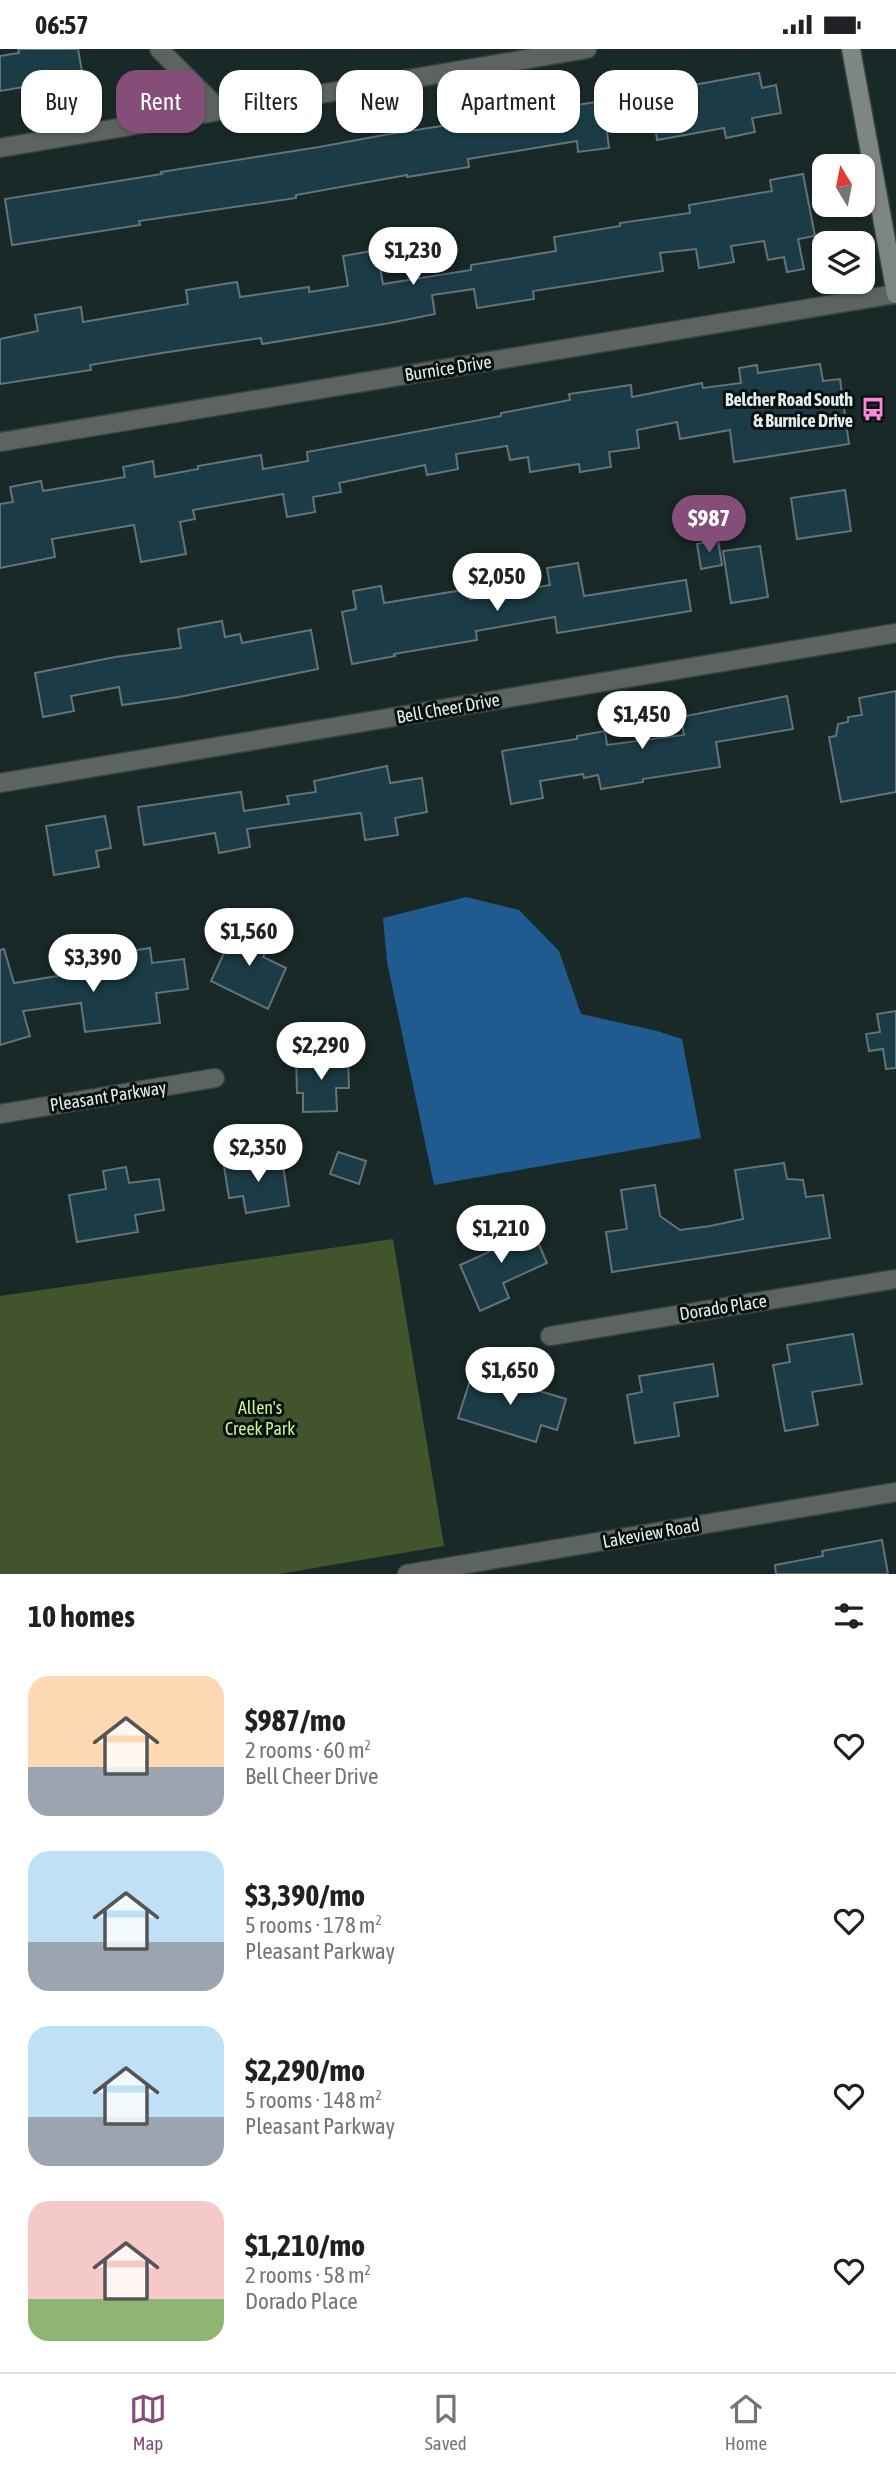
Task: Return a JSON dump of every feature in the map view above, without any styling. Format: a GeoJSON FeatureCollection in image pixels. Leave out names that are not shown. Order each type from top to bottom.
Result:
{"type":"FeatureCollection","features":[{"type":"Feature","properties":{"kind":"main road"},"geometry":{"type":"LineString","coordinates":[[851,49],[896,294]]}},
{"type":"Feature","properties":{"kind":"street"},"geometry":{"type":"LineString","coordinates":[[159,49],[219,109]]}},
{"type":"Feature","properties":{"kind":"street"},"geometry":{"type":"LineString","coordinates":[[322,92],[587,49]]}},
{"type":"Feature","properties":{"kind":"street"},"geometry":{"type":"LineString","coordinates":[[0,148],[219,109]]}},
{"type":"Feature","properties":{"kind":"street","name":"Burnice Drive"},"geometry":{"type":"LineString","coordinates":[[0,442],[896,294]]}},
{"type":"Feature","properties":{"kind":"street","name":"Bell Cheer Drive"},"geometry":{"type":"LineString","coordinates":[[0,783],[896,633]]}},
{"type":"Feature","properties":{"kind":"street","name":"Pleasant Parkway"},"geometry":{"type":"LineString","coordinates":[[0,1114],[215,1078]]}},
{"type":"Feature","properties":{"kind":"street","name":"Dorado Place"},"geometry":{"type":"LineString","coordinates":[[550,1336],[896,1279]]}},
{"type":"Feature","properties":{"kind":"street","name":"Lakeview Road"},"geometry":{"type":"LineString","coordinates":[[407,1574],[896,1492]]}},
{"type":"Feature","properties":{"kind":"green space","name":"Allen's Creek Park"},"geometry":{"type":"Polygon","coordinates":[[[393,1239],[444,1546],[279,1574],[0,1574],[0,1296],[393,1239]]]}},
{"type":"Feature","properties":{"kind":"water"},"geometry":{"type":"Polygon","coordinates":[[[466,897],[519,910],[559,951],[581,1014],[682,1039],[701,1138],[434,1185],[387,962],[383,918],[466,897]]]}},
{"type":"Feature","properties":{"kind":"building"},"geometry":{"type":"Polygon","coordinates":[[[18,49],[78,49],[82,70],[21,70],[21,87],[0,91],[0,56],[19,53],[18,49]]]}},
{"type":"Feature","properties":{"kind":"building"},"geometry":{"type":"Polygon","coordinates":[[[759,73],[762,88],[776,85],[781,113],[752,118],[755,132],[726,138],[724,128],[698,133],[698,84],[759,73]]]}},
{"type":"Feature","properties":{"kind":"building"},"geometry":{"type":"Polygon","coordinates":[[[594,102],[594,133],[607,133],[609,148],[578,152],[577,141],[468,159],[469,167],[407,175],[296,195],[296,198],[139,221],[140,225],[12,245],[5,199],[384,135],[423,133],[423,129],[437,127],[437,133],[580,133],[580,104],[594,102]]]}},
{"type":"Feature","properties":{"kind":"building"},"geometry":{"type":"Polygon","coordinates":[[[656,133],[696,133],[657,140],[656,133]]]}},
{"type":"Feature","properties":{"kind":"building"},"geometry":{"type":"Polygon","coordinates":[[[803,174],[814,231],[812,237],[798,239],[804,269],[787,272],[784,257],[768,260],[764,241],[731,246],[734,262],[699,268],[696,249],[660,253],[663,271],[533,291],[534,299],[477,308],[474,289],[432,295],[435,314],[262,344],[261,338],[162,353],[90,365],[91,370],[0,384],[0,339],[38,331],[35,315],[81,307],[83,322],[188,304],[186,290],[237,282],[240,297],[309,287],[309,292],[348,286],[343,256],[377,250],[383,284],[471,270],[471,265],[556,251],[554,237],[620,226],[620,223],[690,213],[689,205],[772,191],[770,180],[803,174]]]}},
{"type":"Feature","properties":{"kind":"building"},"geometry":{"type":"Polygon","coordinates":[[[820,364],[823,381],[840,379],[849,444],[734,462],[730,430],[680,439],[677,422],[637,430],[639,448],[609,452],[611,467],[580,472],[579,464],[530,472],[528,457],[510,460],[507,446],[456,454],[458,469],[427,475],[425,465],[339,483],[341,492],[313,497],[315,512],[287,517],[283,494],[193,510],[195,519],[180,522],[186,554],[141,562],[134,525],[52,539],[55,557],[0,568],[0,504],[13,502],[10,487],[41,481],[43,491],[125,477],[123,467],[153,461],[155,477],[261,455],[263,469],[308,461],[307,452],[501,416],[501,413],[570,400],[569,394],[631,385],[632,397],[702,383],[703,388],[741,383],[739,368],[757,365],[758,373],[820,364]]]}},
{"type":"Feature","properties":{"kind":"building"},"geometry":{"type":"Polygon","coordinates":[[[845,490],[851,531],[797,539],[791,498],[845,490]]]}},
{"type":"Feature","properties":{"kind":"building"},"geometry":{"type":"Polygon","coordinates":[[[718,540],[722,565],[701,569],[697,544],[718,540]]]}},
{"type":"Feature","properties":{"kind":"building"},"geometry":{"type":"Polygon","coordinates":[[[760,546],[768,597],[731,603],[723,551],[760,546]]]}},
{"type":"Feature","properties":{"kind":"building"},"geometry":{"type":"Polygon","coordinates":[[[578,563],[584,596],[686,580],[691,611],[557,633],[555,617],[476,631],[477,640],[352,664],[342,612],[356,609],[353,591],[381,586],[384,603],[469,589],[470,599],[550,585],[547,568],[578,563]]]}},
{"type":"Feature","properties":{"kind":"building"},"geometry":{"type":"Polygon","coordinates":[[[222,621],[225,637],[240,634],[242,643],[311,630],[318,669],[179,697],[122,705],[119,687],[71,696],[74,711],[43,717],[35,673],[115,657],[181,648],[178,629],[222,621]]]}},
{"type":"Feature","properties":{"kind":"building"},"geometry":{"type":"Polygon","coordinates":[[[896,691],[896,792],[841,802],[829,737],[836,736],[838,724],[848,722],[848,717],[862,715],[859,698],[896,691]]]}},
{"type":"Feature","properties":{"kind":"building"},"geometry":{"type":"Polygon","coordinates":[[[787,696],[793,729],[716,742],[720,767],[643,779],[643,782],[601,789],[598,775],[584,778],[583,774],[540,781],[543,798],[511,804],[502,751],[577,739],[577,736],[605,731],[607,745],[684,735],[681,717],[787,696]]]}},
{"type":"Feature","properties":{"kind":"building"},"geometry":{"type":"Polygon","coordinates":[[[387,766],[390,783],[422,778],[427,812],[395,818],[398,835],[365,840],[361,813],[247,829],[250,847],[219,853],[215,833],[144,845],[138,807],[241,792],[244,811],[289,804],[287,796],[316,792],[314,781],[387,766]]]}},
{"type":"Feature","properties":{"kind":"building"},"geometry":{"type":"Polygon","coordinates":[[[105,816],[111,848],[96,851],[99,867],[54,875],[46,826],[105,816]]]}},
{"type":"Feature","properties":{"kind":"building"},"geometry":{"type":"Polygon","coordinates":[[[237,925],[271,941],[263,957],[286,968],[268,1009],[211,981],[237,925]]]}},
{"type":"Feature","properties":{"kind":"building"},"geometry":{"type":"Polygon","coordinates":[[[150,948],[152,963],[184,959],[188,989],[156,993],[160,1023],[85,1032],[81,1003],[23,1011],[30,1036],[0,1045],[0,950],[4,949],[14,983],[120,966],[118,953],[150,948]]]}},
{"type":"Feature","properties":{"kind":"building"},"geometry":{"type":"Polygon","coordinates":[[[896,1011],[896,1068],[886,1069],[883,1049],[869,1051],[866,1034],[880,1032],[877,1014],[896,1011]]]}},
{"type":"Feature","properties":{"kind":"building"},"geometry":{"type":"Polygon","coordinates":[[[348,1058],[349,1088],[336,1088],[337,1111],[303,1112],[303,1093],[297,1093],[296,1059],[348,1058]]]}},
{"type":"Feature","properties":{"kind":"building"},"geometry":{"type":"Polygon","coordinates":[[[338,1152],[366,1161],[359,1184],[330,1174],[338,1152]]]}},
{"type":"Feature","properties":{"kind":"building"},"geometry":{"type":"Polygon","coordinates":[[[282,1158],[289,1206],[246,1213],[243,1196],[229,1198],[224,1166],[282,1158]]]}},
{"type":"Feature","properties":{"kind":"building"},"geometry":{"type":"Polygon","coordinates":[[[784,1163],[787,1179],[803,1180],[806,1197],[823,1195],[830,1238],[612,1272],[606,1232],[627,1229],[621,1190],[655,1185],[660,1216],[680,1230],[710,1226],[743,1219],[735,1170],[784,1163]]]}},
{"type":"Feature","properties":{"kind":"building"},"geometry":{"type":"Polygon","coordinates":[[[126,1167],[129,1183],[159,1179],[164,1210],[135,1215],[138,1232],[77,1242],[69,1195],[106,1189],[103,1171],[126,1167]]]}},
{"type":"Feature","properties":{"kind":"building"},"geometry":{"type":"Polygon","coordinates":[[[512,1224],[519,1239],[534,1233],[547,1263],[503,1283],[509,1298],[480,1311],[460,1265],[489,1252],[483,1237],[512,1224]]]}},
{"type":"Feature","properties":{"kind":"building"},"geometry":{"type":"Polygon","coordinates":[[[853,1334],[862,1384],[812,1392],[818,1425],[785,1431],[773,1365],[790,1362],[787,1345],[853,1334]]]}},
{"type":"Feature","properties":{"kind":"building"},"geometry":{"type":"Polygon","coordinates":[[[713,1364],[718,1396],[674,1403],[679,1436],[635,1443],[627,1395],[642,1392],[639,1376],[713,1364]]]}},
{"type":"Feature","properties":{"kind":"building"},"geometry":{"type":"Polygon","coordinates":[[[473,1371],[566,1399],[557,1430],[541,1425],[536,1442],[458,1418],[473,1371]]]}},
{"type":"Feature","properties":{"kind":"building"},"geometry":{"type":"Polygon","coordinates":[[[882,1540],[888,1574],[776,1574],[775,1565],[823,1556],[822,1551],[882,1540]]]}},
{"type":"Feature","properties":{"kind":"place","name":"Belcher Road South & Burnice Drive"},"geometry":{"type":"Point","coordinates":[873,409]}}]}
